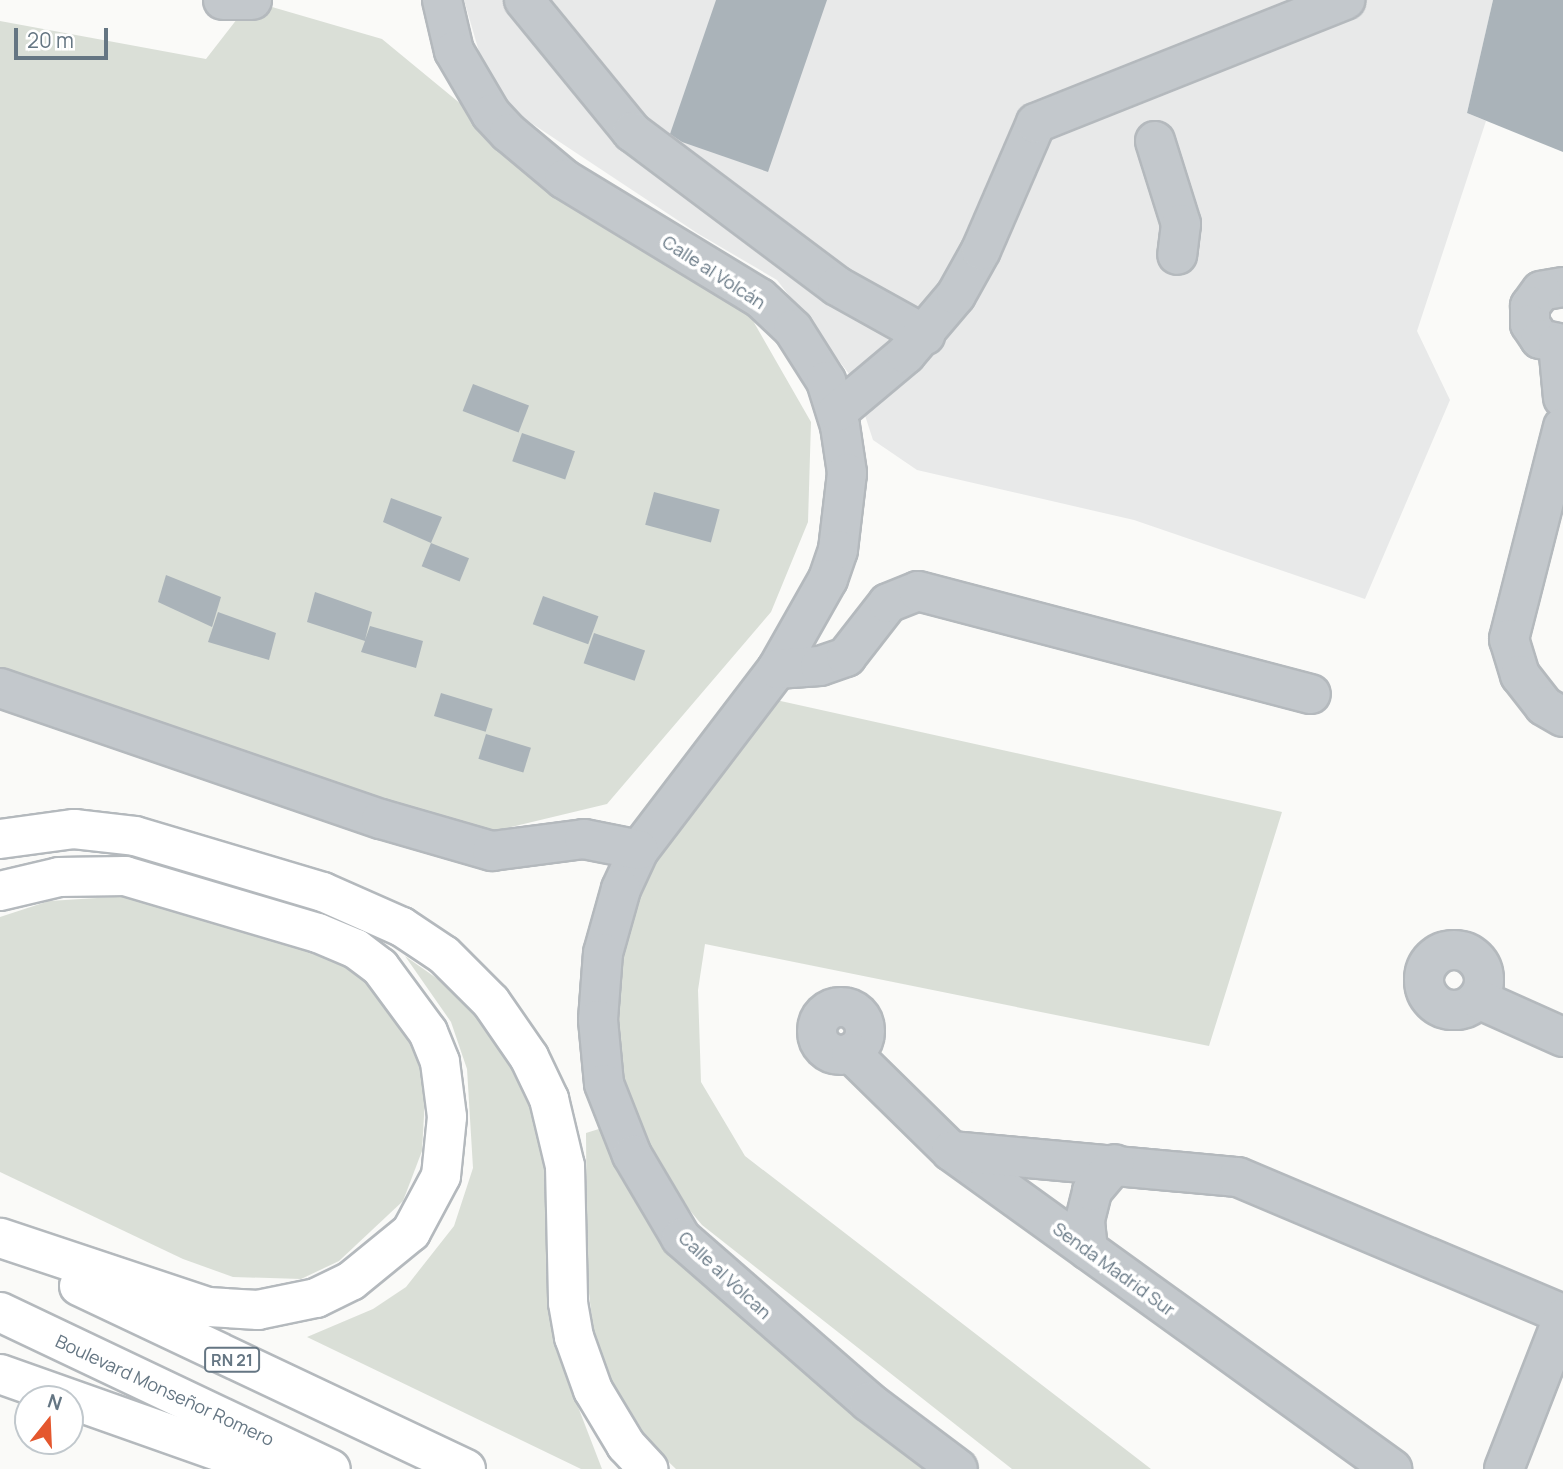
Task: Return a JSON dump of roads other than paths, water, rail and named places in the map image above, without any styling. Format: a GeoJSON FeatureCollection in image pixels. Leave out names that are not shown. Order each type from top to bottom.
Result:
{"type":"FeatureCollection","features":[{"type":"Feature","properties":{"kind":"highway"},"geometry":{"type":"LineString","coordinates":[[0,839],[74,829],[135,836],[323,892],[402,927],[444,955],[491,1002],[529,1057],[549,1099],[565,1166],[568,1304],[574,1337],[593,1390],[626,1445],[648,1469]]}},
{"type":"Feature","properties":{"kind":"highway"},"geometry":{"type":"LineString","coordinates":[[0,891],[58,877],[125,876],[305,929],[356,949],[380,967],[428,1032],[440,1062],[447,1117],[441,1176],[411,1232],[352,1281],[316,1298],[258,1310],[208,1307],[0,1238]]}},
{"type":"Feature","properties":{"kind":"highway","name":"RN 21"},"geometry":{"type":"LineString","coordinates":[[0,1247],[466,1469]]}},
{"type":"Feature","properties":{"kind":"highway","name":"Boulevard Monseñor Romero"},"geometry":{"type":"LineString","coordinates":[[0,1312],[331,1469]]}},
{"type":"Feature","properties":{"kind":"highway"},"geometry":{"type":"LineString","coordinates":[[0,1374],[269,1469]]}},
{"type":"Feature","properties":{"kind":"street"},"geometry":{"type":"LineString","coordinates":[[223,0],[252,0]]}},
{"type":"Feature","properties":{"kind":"street","name":"Calle al Volcán"},"geometry":{"type":"LineString","coordinates":[[442,0],[454,51],[491,114],[509,133],[564,179],[760,298],[793,329],[814,359],[836,412],[848,473],[838,550],[823,590],[777,669],[639,850]]}},
{"type":"Feature","properties":{"kind":"street"},"geometry":{"type":"LineString","coordinates":[[524,0],[632,132],[837,286],[925,335]]}},
{"type":"Feature","properties":{"kind":"street"},"geometry":{"type":"LineString","coordinates":[[1251,37],[1266,0]]}},
{"type":"Feature","properties":{"kind":"street"},"geometry":{"type":"LineString","coordinates":[[836,412],[925,335],[956,295],[981,250],[1036,123],[1345,0]]}},
{"type":"Feature","properties":{"kind":"street"},"geometry":{"type":"LineString","coordinates":[[1155,141],[1181,224],[1177,256]]}},
{"type":"Feature","properties":{"kind":"street"},"geometry":{"type":"LineString","coordinates":[[1563,287],[1541,291],[1530,306],[1530,324],[1541,339],[1560,344],[1563,398]]}},
{"type":"Feature","properties":{"kind":"street"},"geometry":{"type":"LineString","coordinates":[[1563,427],[1509,639],[1520,675],[1544,706],[1563,717]]}},
{"type":"Feature","properties":{"kind":"street"},"geometry":{"type":"LineString","coordinates":[[777,669],[820,666],[846,657],[888,603],[918,591],[1311,694]]}},
{"type":"Feature","properties":{"kind":"street"},"geometry":{"type":"LineString","coordinates":[[0,688],[382,819],[492,851],[584,839],[639,850]]}},
{"type":"Feature","properties":{"kind":"street","name":"Calle al Volcan"},"geometry":{"type":"LineString","coordinates":[[639,850],[608,926],[598,1020],[604,1083],[632,1155],[681,1238],[713,1269],[869,1402],[958,1469]]}},
{"type":"Feature","properties":{"kind":"street"},"geometry":{"type":"LineString","coordinates":[[1478,999],[1563,1037]]}},
{"type":"Feature","properties":{"kind":"street","name":"Senda Madrid Sur"},"geometry":{"type":"LineString","coordinates":[[851,1053],[951,1151],[1392,1469]]}},
{"type":"Feature","properties":{"kind":"street"},"geometry":{"type":"LineString","coordinates":[[951,1151],[1238,1177],[1563,1316],[1504,1469]]}},
{"type":"Feature","properties":{"kind":"street"},"geometry":{"type":"LineString","coordinates":[[1088,1250],[1085,1220],[1092,1191],[1115,1164]]}}]}
